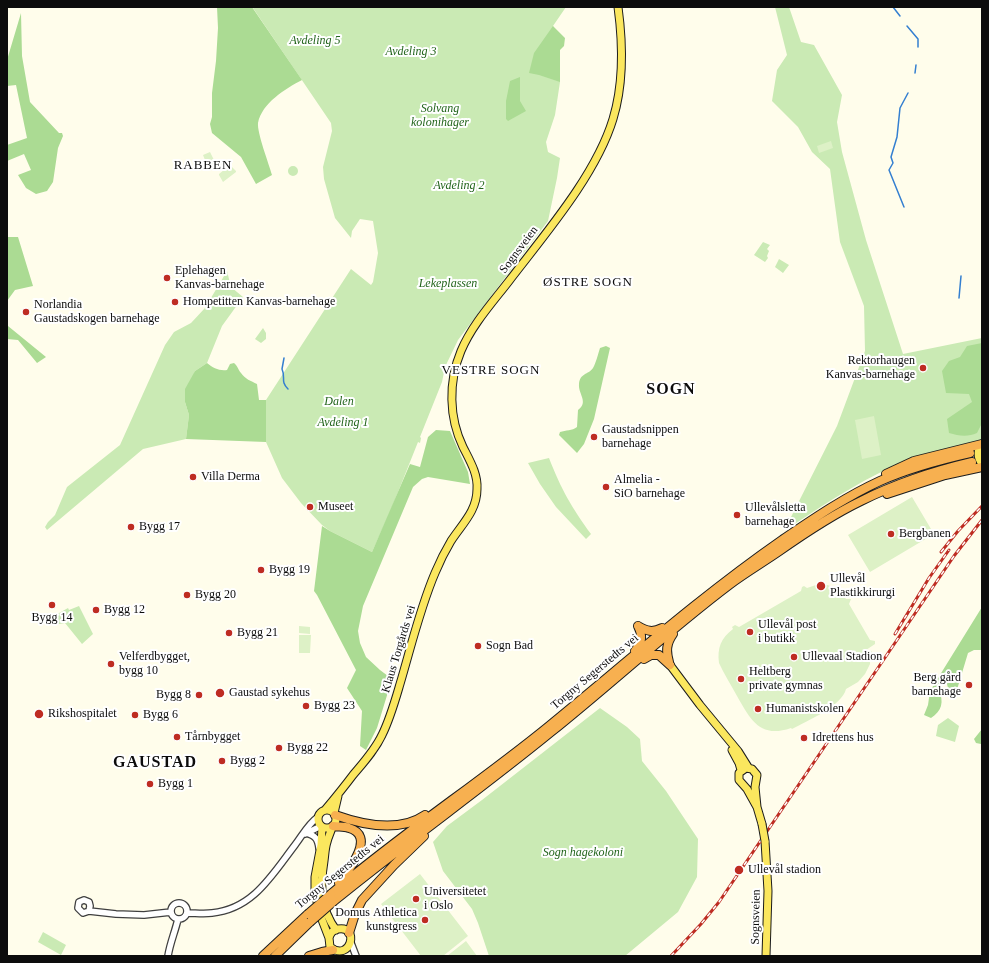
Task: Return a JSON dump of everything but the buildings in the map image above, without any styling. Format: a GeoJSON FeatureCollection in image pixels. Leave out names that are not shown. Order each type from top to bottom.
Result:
{"type":"FeatureCollection","features":[{"type":"Feature","properties":{"kind":"highway"},"geometry":{"type":"LineString","coordinates":[[854,495],[883,476],[902,466],[938,454],[982,444]]}},
{"type":"Feature","properties":{"kind":"highway","name":"Torgny Segerstedts vei"},"geometry":{"type":"LineString","coordinates":[[275,956],[310,922],[332,894],[456,806],[551,732],[727,580],[756,558],[812,520],[880,481],[913,468],[970,453]]}},
{"type":"Feature","properties":{"kind":"highway","name":"Torgny Segerstedts vei"},"geometry":{"type":"LineString","coordinates":[[677,623],[816,526],[843,510],[893,486],[937,471],[972,462]]}},
{"type":"Feature","properties":{"kind":"highway"},"geometry":{"type":"LineString","coordinates":[[843,510],[927,480],[982,465]]}},
{"type":"Feature","properties":{"kind":"highway"},"geometry":{"type":"LineString","coordinates":[[629,664],[641,642],[642,634],[638,626],[646,631],[653,632],[677,623]]}},
{"type":"Feature","properties":{"kind":"highway"},"geometry":{"type":"LineString","coordinates":[[670,665],[666,653],[666,647],[677,623]]}},
{"type":"Feature","properties":{"kind":"highway"},"geometry":{"type":"LineString","coordinates":[[629,664],[651,655],[659,655],[670,665]]}},
{"type":"Feature","properties":{"kind":"highway","name":"Torgny Segerstedts vei"},"geometry":{"type":"LineString","coordinates":[[263,956],[308,914],[376,857],[462,793],[629,664]]}},
{"type":"Feature","properties":{"kind":"highway"},"geometry":{"type":"LineString","coordinates":[[335,814],[356,822],[380,826],[401,824],[421,818],[443,803],[462,793]]}},
{"type":"Feature","properties":{"kind":"highway"},"geometry":{"type":"LineString","coordinates":[[349,933],[357,909],[365,896],[400,859],[456,806]]}},
{"type":"Feature","properties":{"kind":"highway"},"geometry":{"type":"LineString","coordinates":[[332,827],[346,827],[353,830],[359,837],[361,843],[360,852],[332,894]]}},
{"type":"Feature","properties":{"kind":"highway"},"geometry":{"type":"LineString","coordinates":[[309,956],[328,950],[334,950]]}},
{"type":"Feature","properties":{"kind":"main road","name":"Sognsveien"},"geometry":{"type":"LineString","coordinates":[[475,504],[478,488],[475,473],[460,439],[453,412],[452,387],[458,359],[471,331],[555,220],[597,156],[605,139],[614,112],[620,83],[621,42],[618,7]]}},
{"type":"Feature","properties":{"kind":"main road"},"geometry":{"type":"LineString","coordinates":[[982,444],[978,454],[982,465]]}},
{"type":"Feature","properties":{"kind":"main road","name":"Klaus Torgårds vei"},"geometry":{"type":"LineString","coordinates":[[325,810],[338,796],[372,752],[382,736],[394,706],[435,573],[451,542],[469,516],[475,504]]}},
{"type":"Feature","properties":{"kind":"main road"},"geometry":{"type":"LineString","coordinates":[[670,665],[711,719],[738,751],[748,767],[756,772],[756,782],[749,786],[740,782],[738,778],[741,770],[736,757],[711,719]]}},
{"type":"Feature","properties":{"kind":"main road"},"geometry":{"type":"LineString","coordinates":[[741,770],[748,767]]}},
{"type":"Feature","properties":{"kind":"main road","name":"Sognsveien"},"geometry":{"type":"LineString","coordinates":[[756,782],[757,807],[765,841],[768,891],[766,956]]}},
{"type":"Feature","properties":{"kind":"main road","name":"Sognsveien"},"geometry":{"type":"LineString","coordinates":[[744,785],[757,807]]}},
{"type":"Feature","properties":{"kind":"main road","name":"Klaus Torgårds vei"},"geometry":{"type":"LineString","coordinates":[[335,814],[338,796]]}},
{"type":"Feature","properties":{"kind":"main road"},"geometry":{"type":"LineString","coordinates":[[329,938],[332,932],[343,929],[351,936],[351,943],[344,954],[334,950],[329,944],[329,938],[319,912],[315,892],[315,878],[322,839],[321,826],[318,822],[318,817],[321,812],[325,810],[330,810],[335,814],[336,820],[332,827],[325,851],[321,891],[326,913],[336,930]]}},
{"type":"Feature","properties":{"kind":"main road"},"geometry":{"type":"LineString","coordinates":[[321,826],[327,828],[332,827]]}},
{"type":"Feature","properties":{"kind":"street"},"geometry":{"type":"LineString","coordinates":[[187,913],[206,914],[220,912],[234,908],[247,901],[266,884],[305,834],[309,825],[318,817]]}},
{"type":"Feature","properties":{"kind":"street"},"geometry":{"type":"LineString","coordinates":[[305,834],[321,826]]}},
{"type":"Feature","properties":{"kind":"street"},"geometry":{"type":"LineString","coordinates":[[305,834],[316,837],[318,840],[319,850]]}},
{"type":"Feature","properties":{"kind":"street"},"geometry":{"type":"LineString","coordinates":[[102,912],[87,901],[84,900],[79,902],[78,908],[81,912],[88,911],[116,914],[144,915],[171,912]]}},
{"type":"Feature","properties":{"kind":"street"},"geometry":{"type":"LineString","coordinates":[[178,919],[174,917],[171,912],[173,905],[180,902],[186,906],[187,913]]}},
{"type":"Feature","properties":{"kind":"street"},"geometry":{"type":"LineString","coordinates":[[88,911],[90,904]]}},
{"type":"Feature","properties":{"kind":"street"},"geometry":{"type":"LineString","coordinates":[[178,919],[184,917],[187,913]]}},
{"type":"Feature","properties":{"kind":"street"},"geometry":{"type":"LineString","coordinates":[[168,956],[170,942],[178,919]]}},
{"type":"Feature","properties":{"kind":"street"},"geometry":{"type":"LineString","coordinates":[[351,943],[356,956]]}},
{"type":"Feature","properties":{"kind":"green space"},"geometry":{"type":"Polygon","coordinates":[[[217,7],[252,7],[302,80],[275,97],[260,116],[258,123],[259,134],[272,175],[256,184],[241,157],[212,133],[210,124],[212,117],[212,93],[218,28],[217,7]]]}},
{"type":"Feature","properties":{"kind":"green space","name":"Solvang kolonihager"},"geometry":{"type":"Polygon","coordinates":[[[250,7],[566,7],[553,26],[560,82],[555,115],[546,142],[548,152],[560,158],[548,221],[458,340],[445,367],[442,382],[420,437],[420,443],[418,442],[372,552],[330,531],[322,525],[301,503],[282,478],[266,442],[266,400],[351,269],[371,285],[373,282],[378,253],[373,221],[360,219],[352,231],[351,238],[335,218],[324,179],[323,167],[332,131],[331,123],[253,8],[250,7]]]}},
{"type":"Feature","properties":{"kind":"green space"},"geometry":{"type":"Polygon","coordinates":[[[775,7],[789,7],[801,42],[814,45],[842,95],[837,122],[842,152],[866,240],[903,354],[982,338],[982,440],[976,444],[926,455],[894,466],[850,489],[793,525],[790,519],[837,426],[865,351],[864,306],[840,242],[830,169],[812,152],[798,127],[772,101],[777,70],[787,55],[775,7]]]}},
{"type":"Feature","properties":{"kind":"green space"},"geometry":{"type":"Polygon","coordinates":[[[21,13],[22,56],[30,102],[59,133],[62,133],[63,136],[58,148],[53,182],[47,191],[36,194],[26,188],[18,175],[31,170],[24,154],[7,161],[7,145],[27,138],[16,85],[7,86],[7,60],[21,13]]]}},
{"type":"Feature","properties":{"kind":"green space"},"geometry":{"type":"Polygon","coordinates":[[[553,26],[565,38],[564,46],[560,50],[560,82],[529,73],[534,53],[553,26]]]}},
{"type":"Feature","properties":{"kind":"green space"},"geometry":{"type":"Polygon","coordinates":[[[520,77],[520,101],[526,111],[508,121],[506,119],[506,101],[510,81],[520,77]]]}},
{"type":"Feature","properties":{"kind":"green space"},"geometry":{"type":"Polygon","coordinates":[[[831,141],[833,148],[819,153],[817,146],[831,141]]]}},
{"type":"Feature","properties":{"kind":"green space"},"geometry":{"type":"Polygon","coordinates":[[[210,152],[217,166],[209,170],[203,155],[210,152]]]}},
{"type":"Feature","properties":{"kind":"green space"},"geometry":{"type":"Polygon","coordinates":[[[230,165],[236,172],[223,182],[219,174],[230,165]]]}},
{"type":"Feature","properties":{"kind":"green space"},"geometry":{"type":"Polygon","coordinates":[[[293,166],[298,171],[293,176],[288,171],[293,166]]]}},
{"type":"Feature","properties":{"kind":"green space"},"geometry":{"type":"Polygon","coordinates":[[[7,237],[18,237],[33,286],[15,290],[7,301],[7,237]]]}},
{"type":"Feature","properties":{"kind":"green space"},"geometry":{"type":"Polygon","coordinates":[[[763,242],[770,245],[767,249],[769,251],[767,256],[768,258],[765,262],[754,255],[763,242]]]}},
{"type":"Feature","properties":{"kind":"green space"},"geometry":{"type":"Polygon","coordinates":[[[779,259],[789,265],[783,273],[775,267],[779,259]]]}},
{"type":"Feature","properties":{"kind":"green space"},"geometry":{"type":"Polygon","coordinates":[[[227,271],[231,287],[243,297],[222,326],[207,363],[195,371],[185,402],[189,415],[186,439],[143,449],[47,530],[45,527],[55,515],[67,487],[120,445],[165,345],[174,332],[191,323],[205,308],[227,271]]]}},
{"type":"Feature","properties":{"kind":"green space"},"geometry":{"type":"Polygon","coordinates":[[[7,314],[8,326],[46,357],[37,363],[18,340],[7,339],[7,314]]]}},
{"type":"Feature","properties":{"kind":"green space"},"geometry":{"type":"Polygon","coordinates":[[[263,328],[266,333],[266,339],[261,343],[255,339],[263,328]]]}},
{"type":"Feature","properties":{"kind":"green space"},"geometry":{"type":"Polygon","coordinates":[[[982,343],[982,423],[977,433],[974,434],[963,436],[949,433],[947,419],[972,402],[969,394],[946,393],[942,371],[949,361],[960,357],[967,346],[982,343]]]}},
{"type":"Feature","properties":{"kind":"green space"},"geometry":{"type":"Polygon","coordinates":[[[606,346],[610,348],[594,419],[584,444],[577,453],[559,435],[560,432],[577,427],[578,410],[583,404],[579,388],[580,380],[593,368],[600,348],[606,346]]]}},
{"type":"Feature","properties":{"kind":"green space"},"geometry":{"type":"Polygon","coordinates":[[[207,363],[216,369],[227,370],[230,364],[234,363],[244,377],[257,384],[259,400],[266,400],[266,442],[186,439],[189,415],[185,402],[185,389],[195,371],[207,363]]]}},
{"type":"Feature","properties":{"kind":"green space"},"geometry":{"type":"Polygon","coordinates":[[[874,416],[881,455],[862,459],[855,420],[874,416]]]}},
{"type":"Feature","properties":{"kind":"green space"},"geometry":{"type":"Polygon","coordinates":[[[436,430],[450,431],[468,472],[470,484],[428,477],[422,479],[413,487],[363,606],[358,631],[360,643],[366,657],[392,679],[377,728],[366,750],[360,746],[362,711],[347,688],[356,670],[314,591],[322,526],[372,552],[410,464],[420,467],[428,437],[436,430]]]}},
{"type":"Feature","properties":{"kind":"green space"},"geometry":{"type":"Polygon","coordinates":[[[549,458],[567,498],[591,534],[586,539],[556,507],[528,463],[549,458]]]}},
{"type":"Feature","properties":{"kind":"green space","name":"Bergbanen"},"geometry":{"type":"Polygon","coordinates":[[[912,497],[934,534],[870,572],[848,535],[912,497]]]}},
{"type":"Feature","properties":{"kind":"green space","name":"Ullevaal Stadion"},"geometry":{"type":"Polygon","coordinates":[[[819,584],[831,586],[838,590],[846,599],[851,599],[849,604],[870,640],[875,641],[875,644],[866,650],[867,652],[872,652],[870,655],[870,664],[865,674],[858,682],[846,689],[838,701],[831,707],[815,717],[792,729],[771,731],[764,729],[757,725],[752,719],[728,680],[719,663],[719,648],[725,636],[733,629],[732,627],[735,625],[739,627],[801,591],[802,587],[804,586],[807,588],[819,584]]]}},
{"type":"Feature","properties":{"kind":"green space"},"geometry":{"type":"Polygon","coordinates":[[[79,606],[93,634],[82,644],[65,623],[53,625],[52,617],[68,608],[69,610],[79,606]]]}},
{"type":"Feature","properties":{"kind":"green space"},"geometry":{"type":"Polygon","coordinates":[[[982,607],[982,650],[974,650],[968,653],[956,693],[951,698],[947,683],[945,682],[939,690],[942,702],[940,709],[931,718],[924,715],[928,705],[930,691],[982,607]]]}},
{"type":"Feature","properties":{"kind":"green space"},"geometry":{"type":"Polygon","coordinates":[[[299,626],[310,627],[310,634],[299,633],[299,626]]]}},
{"type":"Feature","properties":{"kind":"green space"},"geometry":{"type":"Polygon","coordinates":[[[299,635],[311,635],[310,653],[299,653],[299,635]]]}},
{"type":"Feature","properties":{"kind":"green space","name":"Sogn hagekoloni"},"geometry":{"type":"Polygon","coordinates":[[[600,708],[627,727],[640,739],[642,761],[666,791],[698,839],[697,877],[678,912],[625,956],[489,956],[472,909],[443,871],[433,842],[447,826],[600,708]]]}},
{"type":"Feature","properties":{"kind":"green space"},"geometry":{"type":"Polygon","coordinates":[[[948,718],[959,726],[955,742],[936,736],[938,725],[948,718]]]}},
{"type":"Feature","properties":{"kind":"green space"},"geometry":{"type":"Polygon","coordinates":[[[982,729],[982,742],[981,744],[976,743],[974,739],[982,729]]]}},
{"type":"Feature","properties":{"kind":"green space","name":"Domus Athletica kunstgress"},"geometry":{"type":"Polygon","coordinates":[[[420,874],[468,936],[443,956],[421,956],[381,904],[420,874]]]}},
{"type":"Feature","properties":{"kind":"green space"},"geometry":{"type":"Polygon","coordinates":[[[43,932],[66,945],[61,955],[38,942],[43,932]]]}},
{"type":"Feature","properties":{"kind":"green space"},"geometry":{"type":"Polygon","coordinates":[[[466,941],[477,956],[447,956],[466,941]]]}},
{"type":"Feature","properties":{"kind":"waterway"},"geometry":{"type":"LineString","coordinates":[[893,7],[900,16]]}},
{"type":"Feature","properties":{"kind":"waterway"},"geometry":{"type":"LineString","coordinates":[[907,26],[918,39],[918,47]]}},
{"type":"Feature","properties":{"kind":"waterway"},"geometry":{"type":"LineString","coordinates":[[915,73],[916,65]]}},
{"type":"Feature","properties":{"kind":"waterway"},"geometry":{"type":"LineString","coordinates":[[904,207],[889,170],[893,163],[891,157],[897,137],[900,108],[908,93]]}},
{"type":"Feature","properties":{"kind":"waterway"},"geometry":{"type":"LineString","coordinates":[[959,298],[961,276]]}},
{"type":"Feature","properties":{"kind":"waterway"},"geometry":{"type":"LineString","coordinates":[[284,358],[282,369],[284,384],[288,389]]}},
{"type":"Feature","properties":{"kind":"railway"},"geometry":{"type":"LineString","coordinates":[[941,552],[958,531],[982,506]]}},
{"type":"Feature","properties":{"kind":"railway"},"geometry":{"type":"LineString","coordinates":[[671,956],[719,902],[954,556],[982,520]]}},
{"type":"Feature","properties":{"kind":"railway"},"geometry":{"type":"LineString","coordinates":[[895,634],[929,578],[949,550]]}},
{"type":"Feature","properties":{"kind":"place","name":"Eplehagen Kanvas-barnehage"},"geometry":{"type":"Point","coordinates":[167,278]}},
{"type":"Feature","properties":{"kind":"place","name":"Hompetitten Kanvas-barnehage"},"geometry":{"type":"Point","coordinates":[175,302]}},
{"type":"Feature","properties":{"kind":"place","name":"Norlandia Gaustadskogen barnehage"},"geometry":{"type":"Point","coordinates":[26,312]}},
{"type":"Feature","properties":{"kind":"place","name":"Rektorhaugen Kanvas-barnehage"},"geometry":{"type":"Point","coordinates":[923,368]}},
{"type":"Feature","properties":{"kind":"place","name":"Gaustadsnippen barnehage"},"geometry":{"type":"Point","coordinates":[594,437]}},
{"type":"Feature","properties":{"kind":"place","name":"Villa Derma"},"geometry":{"type":"Point","coordinates":[193,477]}},
{"type":"Feature","properties":{"kind":"place","name":"Almelia - SiO barnehage"},"geometry":{"type":"Point","coordinates":[606,487]}},
{"type":"Feature","properties":{"kind":"place","name":"Museet"},"geometry":{"type":"Point","coordinates":[310,507]}},
{"type":"Feature","properties":{"kind":"place","name":"Ullevålsletta barnehage"},"geometry":{"type":"Point","coordinates":[737,515]}},
{"type":"Feature","properties":{"kind":"place","name":"Bygg 17"},"geometry":{"type":"Point","coordinates":[131,527]}},
{"type":"Feature","properties":{"kind":"place","name":"Bergbanen"},"geometry":{"type":"Point","coordinates":[891,534]}},
{"type":"Feature","properties":{"kind":"place","name":"Bygg 19"},"geometry":{"type":"Point","coordinates":[261,570]}},
{"type":"Feature","properties":{"kind":"place","name":"Ullevål Plastikkirurgi"},"geometry":{"type":"Point","coordinates":[821,586]}},
{"type":"Feature","properties":{"kind":"place","name":"Bygg 20"},"geometry":{"type":"Point","coordinates":[187,595]}},
{"type":"Feature","properties":{"kind":"place","name":"Bygg 14"},"geometry":{"type":"Point","coordinates":[52,605]}},
{"type":"Feature","properties":{"kind":"place","name":"Bygg 12"},"geometry":{"type":"Point","coordinates":[96,610]}},
{"type":"Feature","properties":{"kind":"place","name":"Ullevål post i butikk"},"geometry":{"type":"Point","coordinates":[750,632]}},
{"type":"Feature","properties":{"kind":"place","name":"Bygg 21"},"geometry":{"type":"Point","coordinates":[229,633]}},
{"type":"Feature","properties":{"kind":"place","name":"Sogn Bad"},"geometry":{"type":"Point","coordinates":[478,646]}},
{"type":"Feature","properties":{"kind":"place","name":"Ullevaal Stadion"},"geometry":{"type":"Point","coordinates":[794,657]}},
{"type":"Feature","properties":{"kind":"place","name":"Velferdbygget, bygg 10"},"geometry":{"type":"Point","coordinates":[111,664]}},
{"type":"Feature","properties":{"kind":"place","name":"Heltberg private gymnas"},"geometry":{"type":"Point","coordinates":[741,679]}},
{"type":"Feature","properties":{"kind":"place","name":"Berg gård barnehage"},"geometry":{"type":"Point","coordinates":[969,685]}},
{"type":"Feature","properties":{"kind":"place","name":"Gaustad sykehus"},"geometry":{"type":"Point","coordinates":[220,693]}},
{"type":"Feature","properties":{"kind":"place","name":"Bygg 8"},"geometry":{"type":"Point","coordinates":[199,695]}},
{"type":"Feature","properties":{"kind":"place","name":"Bygg 23"},"geometry":{"type":"Point","coordinates":[306,706]}},
{"type":"Feature","properties":{"kind":"place","name":"Humanistskolen"},"geometry":{"type":"Point","coordinates":[758,709]}},
{"type":"Feature","properties":{"kind":"place","name":"Rikshospitalet"},"geometry":{"type":"Point","coordinates":[39,714]}},
{"type":"Feature","properties":{"kind":"place","name":"Bygg 6"},"geometry":{"type":"Point","coordinates":[135,715]}},
{"type":"Feature","properties":{"kind":"place","name":"Tårnbygget"},"geometry":{"type":"Point","coordinates":[177,737]}},
{"type":"Feature","properties":{"kind":"place","name":"Idrettens hus"},"geometry":{"type":"Point","coordinates":[804,738]}},
{"type":"Feature","properties":{"kind":"place","name":"Bygg 22"},"geometry":{"type":"Point","coordinates":[279,748]}},
{"type":"Feature","properties":{"kind":"place","name":"Bygg 2"},"geometry":{"type":"Point","coordinates":[222,761]}},
{"type":"Feature","properties":{"kind":"place","name":"Bygg 1"},"geometry":{"type":"Point","coordinates":[150,784]}},
{"type":"Feature","properties":{"kind":"place","name":"Ullevål stadion"},"geometry":{"type":"Point","coordinates":[739,870]}},
{"type":"Feature","properties":{"kind":"place","name":"Universitetet i Oslo"},"geometry":{"type":"Point","coordinates":[416,899]}},
{"type":"Feature","properties":{"kind":"place","name":"Domus Athletica kunstgress"},"geometry":{"type":"Point","coordinates":[425,920]}},
{"type":"Feature","properties":{"kind":"district","name":"RABBEN"},"geometry":{"type":"Point","coordinates":[203,166]}},
{"type":"Feature","properties":{"kind":"district","name":"ØSTRE SOGN"},"geometry":{"type":"Point","coordinates":[588,283]}},
{"type":"Feature","properties":{"kind":"district","name":"VESTRE SOGN"},"geometry":{"type":"Point","coordinates":[491,371]}},
{"type":"Feature","properties":{"kind":"district","name":"SOGN"},"geometry":{"type":"Point","coordinates":[671,390]}},
{"type":"Feature","properties":{"kind":"district","name":"GAUSTAD"},"geometry":{"type":"Point","coordinates":[155,763]}},
{"type":"Feature","properties":{"kind":"park label","name":"Avdeling 5"},"geometry":{"type":"Point","coordinates":[315,41]}},
{"type":"Feature","properties":{"kind":"park label","name":"Avdeling 3"},"geometry":{"type":"Point","coordinates":[411,52]}},
{"type":"Feature","properties":{"kind":"park label","name":"Avdeling 2"},"geometry":{"type":"Point","coordinates":[459,186]}},
{"type":"Feature","properties":{"kind":"park label","name":"Lekeplassen"},"geometry":{"type":"Point","coordinates":[448,284]}},
{"type":"Feature","properties":{"kind":"park label","name":"Dalen"},"geometry":{"type":"Point","coordinates":[339,402]}},
{"type":"Feature","properties":{"kind":"park label","name":"Avdeling 1"},"geometry":{"type":"Point","coordinates":[343,423]}}]}
